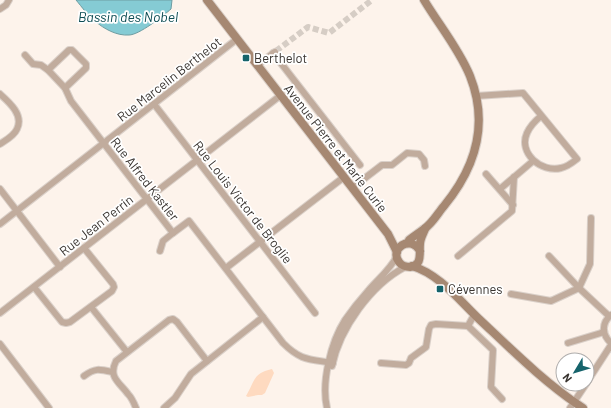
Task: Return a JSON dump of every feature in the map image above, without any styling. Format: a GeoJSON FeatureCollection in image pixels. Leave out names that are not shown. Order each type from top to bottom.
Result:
{"type":"FeatureCollection","features":[{"type":"Feature","properties":{"kind":"street"},"geometry":{"type":"LineString","coordinates":[[0,9],[6,5],[9,0]]}},
{"type":"Feature","properties":{"kind":"street","name":"Avenue Pierre et Marie Curie"},"geometry":{"type":"LineString","coordinates":[[207,0],[388,234],[397,254]]}},
{"type":"Feature","properties":{"kind":"street"},"geometry":{"type":"LineString","coordinates":[[327,408],[332,350],[344,321],[367,292],[389,268],[400,246],[408,243],[409,240],[424,229],[456,190],[466,174],[472,160],[478,134],[476,96],[469,74],[462,59],[424,0]]}},
{"type":"Feature","properties":{"kind":"street","name":"Rue Marcelin Berthelot"},"geometry":{"type":"LineString","coordinates":[[0,224],[237,39]]}},
{"type":"Feature","properties":{"kind":"street"},"geometry":{"type":"LineString","coordinates":[[25,54],[33,64],[41,65],[48,70],[69,50],[72,50],[87,66],[64,88]]}},
{"type":"Feature","properties":{"kind":"street"},"geometry":{"type":"LineString","coordinates":[[257,65],[274,52],[360,165]]}},
{"type":"Feature","properties":{"kind":"street","name":"Rue Alfred Kastler"},"geometry":{"type":"LineString","coordinates":[[48,70],[64,88],[71,101],[174,233],[189,221],[292,352],[302,358],[331,362]]}},
{"type":"Feature","properties":{"kind":"street"},"geometry":{"type":"LineString","coordinates":[[476,96],[523,93],[577,159],[568,166],[559,169],[542,167],[533,161],[528,153],[526,134],[534,122],[541,116]]}},
{"type":"Feature","properties":{"kind":"street"},"geometry":{"type":"LineString","coordinates":[[0,94],[8,100],[17,114],[19,121],[17,129],[11,136],[0,144]]}},
{"type":"Feature","properties":{"kind":"street","name":"Rue Jean Perrin"},"geometry":{"type":"LineString","coordinates":[[0,313],[281,95]]}},
{"type":"Feature","properties":{"kind":"street","name":"Rue Louis Victor de Broglie"},"geometry":{"type":"LineString","coordinates":[[154,104],[315,313]]}},
{"type":"Feature","properties":{"kind":"street"},"geometry":{"type":"LineString","coordinates":[[352,188],[382,165],[392,165],[407,153],[419,154],[424,160],[426,166]]}},
{"type":"Feature","properties":{"kind":"street"},"geometry":{"type":"LineString","coordinates":[[500,190],[533,161]]}},
{"type":"Feature","properties":{"kind":"street"},"geometry":{"type":"LineString","coordinates":[[486,174],[500,190],[512,208]]}},
{"type":"Feature","properties":{"kind":"street"},"geometry":{"type":"LineString","coordinates":[[226,268],[344,177]]}},
{"type":"Feature","properties":{"kind":"street"},"geometry":{"type":"LineString","coordinates":[[458,256],[512,208],[514,177]]}},
{"type":"Feature","properties":{"kind":"street"},"geometry":{"type":"LineString","coordinates":[[0,189],[60,266]]}},
{"type":"Feature","properties":{"kind":"street"},"geometry":{"type":"LineString","coordinates":[[511,294],[551,301],[579,288],[590,264],[591,218]]}},
{"type":"Feature","properties":{"kind":"street"},"geometry":{"type":"LineString","coordinates":[[331,362],[348,325],[360,308],[389,277],[418,262],[420,242],[424,229]]}},
{"type":"Feature","properties":{"kind":"street"},"geometry":{"type":"LineString","coordinates":[[160,251],[163,241],[174,233]]}},
{"type":"Feature","properties":{"kind":"street","name":"Avenue Pierre et Marie Curie"},"geometry":{"type":"LineString","coordinates":[[388,234],[408,243]]}},
{"type":"Feature","properties":{"kind":"street"},"geometry":{"type":"LineString","coordinates":[[408,243],[415,245],[431,275]]}},
{"type":"Feature","properties":{"kind":"street"},"geometry":{"type":"LineString","coordinates":[[34,287],[62,322],[66,323],[70,322],[112,291],[114,287],[113,284],[84,248]]}},
{"type":"Feature","properties":{"kind":"street"},"geometry":{"type":"LineString","coordinates":[[397,254],[399,262],[424,270],[431,275],[572,405],[583,408]]}},
{"type":"Feature","properties":{"kind":"street"},"geometry":{"type":"LineString","coordinates":[[549,256],[579,288],[610,315],[604,326],[604,331],[605,336],[611,344],[595,369]]}},
{"type":"Feature","properties":{"kind":"street"},"geometry":{"type":"LineString","coordinates":[[91,307],[127,352]]}},
{"type":"Feature","properties":{"kind":"street"},"geometry":{"type":"LineString","coordinates":[[468,326],[474,314]]}},
{"type":"Feature","properties":{"kind":"street"},"geometry":{"type":"LineString","coordinates":[[164,408],[175,398],[191,374],[263,317]]}},
{"type":"Feature","properties":{"kind":"street"},"geometry":{"type":"LineString","coordinates":[[136,408],[130,395],[117,381],[112,372],[113,366],[116,361],[169,320],[173,319],[177,322],[207,361]]}},
{"type":"Feature","properties":{"kind":"street"},"geometry":{"type":"LineString","coordinates":[[381,363],[403,365],[409,363],[411,358],[426,347],[429,328],[432,325],[468,326],[493,350],[491,387],[502,399]]}},
{"type":"Feature","properties":{"kind":"street"},"geometry":{"type":"LineString","coordinates":[[568,343],[604,331]]}},
{"type":"Feature","properties":{"kind":"street"},"geometry":{"type":"LineString","coordinates":[[0,344],[47,407]]}},
{"type":"Feature","properties":{"kind":"street"},"geometry":{"type":"LineString","coordinates":[[84,376],[92,370],[112,372]]}},
{"type":"Feature","properties":{"kind":"street"},"geometry":{"type":"LineString","coordinates":[[572,405],[580,392]]}},
{"type":"Feature","properties":{"kind":"shaded area"},"geometry":{"type":"Polygon","coordinates":[[[272,369],[274,373],[265,393],[262,395],[246,396],[255,378],[261,373],[272,369]]]}},
{"type":"Feature","properties":{"kind":"water","name":"Bassin des Nobel"},"geometry":{"type":"Polygon","coordinates":[[[76,0],[172,0],[171,9],[145,29],[133,34],[124,35],[111,31],[99,24],[90,17],[76,0]]]}},
{"type":"Feature","properties":{"kind":"tunnel"},"geometry":{"type":"LineString","coordinates":[[276,51],[308,27],[329,33],[372,0]]}},
{"type":"Feature","properties":{"kind":"place","name":"Berthelot"},"geometry":{"type":"Point","coordinates":[246,58]}},
{"type":"Feature","properties":{"kind":"place","name":"Cévennes"},"geometry":{"type":"Point","coordinates":[440,289]}}]}
